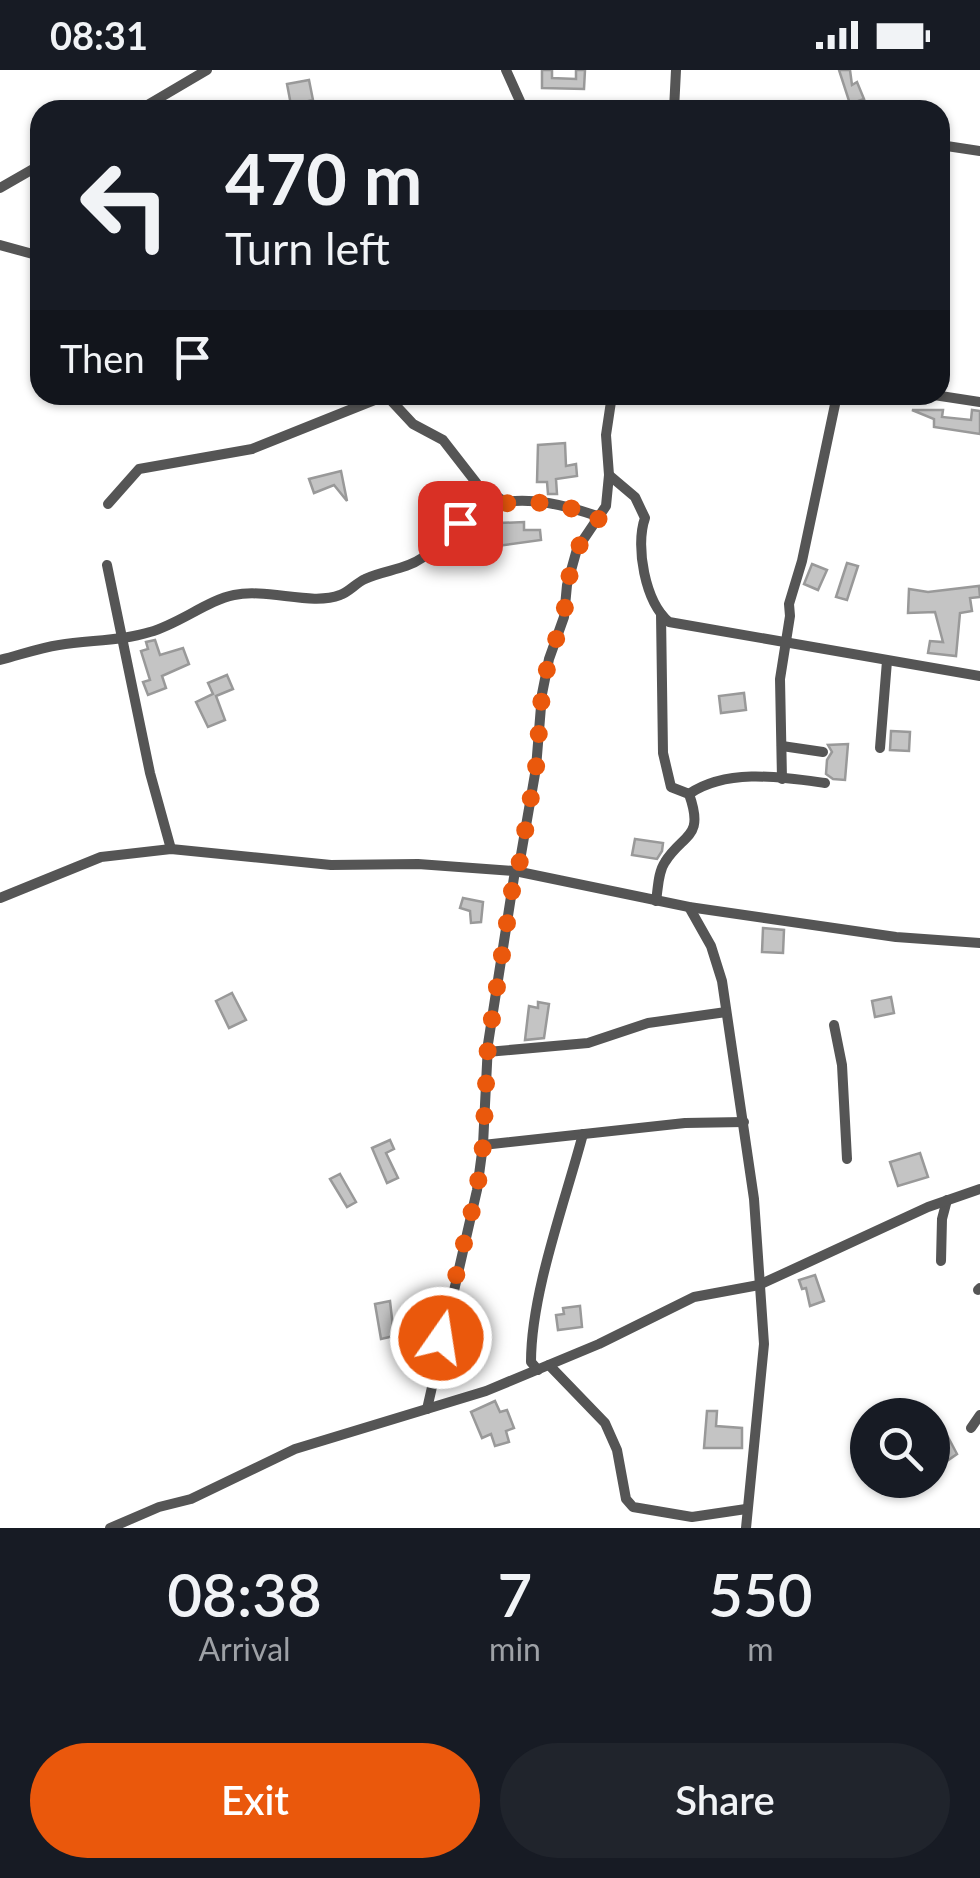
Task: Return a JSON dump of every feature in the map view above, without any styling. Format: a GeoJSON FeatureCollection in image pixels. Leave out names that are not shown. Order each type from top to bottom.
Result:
{"type":"FeatureCollection","features":[{"type":"Feature","properties":{"kind":"street"},"geometry":{"type":"LineString","coordinates":[[155,100],[207,70]]}},
{"type":"Feature","properties":{"kind":"street"},"geometry":{"type":"LineString","coordinates":[[506,70],[520,100]]}},
{"type":"Feature","properties":{"kind":"street"},"geometry":{"type":"LineString","coordinates":[[674,100],[676,70]]}},
{"type":"Feature","properties":{"kind":"street"},"geometry":{"type":"LineString","coordinates":[[950,146],[980,151]]}},
{"type":"Feature","properties":{"kind":"street"},"geometry":{"type":"LineString","coordinates":[[2,185],[30,170]]}},
{"type":"Feature","properties":{"kind":"street"},"geometry":{"type":"LineString","coordinates":[[0,245],[30,253]]}},
{"type":"Feature","properties":{"kind":"street"},"geometry":{"type":"LineString","coordinates":[[950,397],[980,402]]}},
{"type":"Feature","properties":{"kind":"street"},"geometry":{"type":"LineString","coordinates":[[108,504],[139,469],[252,449],[362,405]]}},
{"type":"Feature","properties":{"kind":"street"},"geometry":{"type":"LineString","coordinates":[[396,405],[413,424],[444,440],[478,485],[505,502]]}},
{"type":"Feature","properties":{"kind":"street"},"geometry":{"type":"LineString","coordinates":[[428,1410],[477,1190],[488,1052],[536,768],[542,694],[564,617],[567,585],[577,549],[606,506],[606,435],[610,405]]}},
{"type":"Feature","properties":{"kind":"street"},"geometry":{"type":"LineString","coordinates":[[782,778],[780,679],[790,593],[802,561],[834,405]]}},
{"type":"Feature","properties":{"kind":"street"},"geometry":{"type":"LineString","coordinates":[[609,475],[635,497],[646,518],[640,532],[648,589],[669,622],[980,676]]}},
{"type":"Feature","properties":{"kind":"street"},"geometry":{"type":"LineString","coordinates":[[0,660],[55,646],[145,634],[232,595],[266,593],[318,600],[336,597],[366,578],[410,566],[468,516],[505,502],[569,506],[600,517]]}},
{"type":"Feature","properties":{"kind":"street"},"geometry":{"type":"LineString","coordinates":[[107,565],[150,773],[171,849]]}},
{"type":"Feature","properties":{"kind":"street"},"geometry":{"type":"LineString","coordinates":[[661,613],[663,753],[671,787],[689,794]]}},
{"type":"Feature","properties":{"kind":"street"},"geometry":{"type":"LineString","coordinates":[[880,748],[887,661]]}},
{"type":"Feature","properties":{"kind":"street"},"geometry":{"type":"LineString","coordinates":[[782,746],[823,752]]}},
{"type":"Feature","properties":{"kind":"street"},"geometry":{"type":"LineString","coordinates":[[689,794],[705,784],[731,777],[825,783]]}},
{"type":"Feature","properties":{"kind":"street"},"geometry":{"type":"LineString","coordinates":[[656,901],[662,866],[693,832],[689,794]]}},
{"type":"Feature","properties":{"kind":"street"},"geometry":{"type":"LineString","coordinates":[[0,898],[101,857],[171,849],[331,865],[418,864],[516,872],[689,907],[896,937],[980,943]]}},
{"type":"Feature","properties":{"kind":"street"},"geometry":{"type":"LineString","coordinates":[[689,907],[710,946],[722,980],[744,1122],[760,1285],[764,1344],[746,1528]]}},
{"type":"Feature","properties":{"kind":"street"},"geometry":{"type":"LineString","coordinates":[[488,1052],[588,1043],[648,1023],[726,1012]]}},
{"type":"Feature","properties":{"kind":"street"},"geometry":{"type":"LineString","coordinates":[[834,1024],[842,1065],[847,1160]]}},
{"type":"Feature","properties":{"kind":"street"},"geometry":{"type":"LineString","coordinates":[[483,1146],[685,1123],[744,1122]]}},
{"type":"Feature","properties":{"kind":"street"},"geometry":{"type":"LineString","coordinates":[[583,1134],[544,1280],[531,1362],[544,1367],[605,1423],[617,1450],[626,1500],[634,1507],[692,1517],[746,1510]]}},
{"type":"Feature","properties":{"kind":"street"},"geometry":{"type":"LineString","coordinates":[[110,1528],[159,1507],[191,1499],[294,1449],[486,1392],[694,1298],[760,1285],[947,1200],[980,1189]]}},
{"type":"Feature","properties":{"kind":"street"},"geometry":{"type":"LineString","coordinates":[[941,1260],[942,1219],[947,1200]]}},
{"type":"Feature","properties":{"kind":"street"},"geometry":{"type":"LineString","coordinates":[[971,1428],[980,1415]]}},
{"type":"Feature","properties":{"kind":"building"},"geometry":{"type":"Polygon","coordinates":[[[542,70],[552,70],[552,78],[576,79],[576,70],[585,70],[584,89],[542,88],[542,70]]]}},
{"type":"Feature","properties":{"kind":"building"},"geometry":{"type":"Polygon","coordinates":[[[839,70],[850,70],[852,85],[857,82],[864,99],[849,100],[839,70]]]}},
{"type":"Feature","properties":{"kind":"building"},"geometry":{"type":"Polygon","coordinates":[[[309,80],[313,100],[290,100],[287,84],[309,80]]]}},
{"type":"Feature","properties":{"kind":"building"},"geometry":{"type":"Polygon","coordinates":[[[912,410],[943,410],[942,417],[971,420],[972,410],[980,411],[980,434],[934,427],[934,419],[912,410]]]}},
{"type":"Feature","properties":{"kind":"building"},"geometry":{"type":"Polygon","coordinates":[[[565,443],[566,466],[576,464],[577,476],[556,479],[557,494],[548,494],[547,482],[537,482],[538,445],[565,443]]]}},
{"type":"Feature","properties":{"kind":"building"},"geometry":{"type":"Polygon","coordinates":[[[341,471],[347,501],[334,485],[314,493],[309,479],[341,471]]]}},
{"type":"Feature","properties":{"kind":"building"},"geometry":{"type":"Polygon","coordinates":[[[524,522],[524,530],[540,530],[541,540],[497,546],[496,535],[501,535],[499,523],[524,522]]]}},
{"type":"Feature","properties":{"kind":"building"},"geometry":{"type":"Polygon","coordinates":[[[847,563],[858,566],[847,600],[836,597],[847,563]]]}},
{"type":"Feature","properties":{"kind":"building"},"geometry":{"type":"Polygon","coordinates":[[[812,564],[827,570],[818,590],[804,584],[812,564]]]}},
{"type":"Feature","properties":{"kind":"building"},"geometry":{"type":"Polygon","coordinates":[[[979,586],[980,597],[970,598],[972,611],[960,613],[956,656],[928,653],[930,641],[943,642],[935,612],[908,613],[909,589],[928,592],[979,586]]]}},
{"type":"Feature","properties":{"kind":"building"},"geometry":{"type":"Polygon","coordinates":[[[155,640],[160,655],[183,648],[189,664],[162,676],[166,688],[148,695],[143,682],[150,680],[141,651],[148,649],[146,642],[155,640]]]}},
{"type":"Feature","properties":{"kind":"building"},"geometry":{"type":"Polygon","coordinates":[[[227,675],[233,689],[216,696],[225,720],[208,727],[196,702],[213,694],[208,683],[227,675]]]}},
{"type":"Feature","properties":{"kind":"building"},"geometry":{"type":"Polygon","coordinates":[[[744,693],[746,710],[721,713],[719,696],[744,693]]]}},
{"type":"Feature","properties":{"kind":"building"},"geometry":{"type":"Polygon","coordinates":[[[891,731],[910,732],[909,751],[890,750],[891,731]]]}},
{"type":"Feature","properties":{"kind":"building"},"geometry":{"type":"Polygon","coordinates":[[[848,744],[845,780],[833,779],[826,774],[832,752],[828,745],[848,744]]]}},
{"type":"Feature","properties":{"kind":"building"},"geometry":{"type":"Polygon","coordinates":[[[635,839],[663,843],[657,859],[632,855],[635,839]]]}},
{"type":"Feature","properties":{"kind":"building"},"geometry":{"type":"Polygon","coordinates":[[[463,898],[483,902],[481,922],[471,923],[470,911],[460,908],[463,898]]]}},
{"type":"Feature","properties":{"kind":"building"},"geometry":{"type":"Polygon","coordinates":[[[763,928],[784,930],[783,953],[762,952],[763,928]]]}},
{"type":"Feature","properties":{"kind":"building"},"geometry":{"type":"Polygon","coordinates":[[[232,993],[246,1020],[229,1028],[216,1001],[232,993]]]}},
{"type":"Feature","properties":{"kind":"building"},"geometry":{"type":"Polygon","coordinates":[[[891,997],[894,1013],[875,1017],[872,1001],[891,997]]]}},
{"type":"Feature","properties":{"kind":"building"},"geometry":{"type":"Polygon","coordinates":[[[538,1002],[549,1004],[544,1038],[525,1040],[529,1006],[538,1008],[538,1002]]]}},
{"type":"Feature","properties":{"kind":"building"},"geometry":{"type":"Polygon","coordinates":[[[390,1140],[394,1149],[386,1153],[398,1178],[387,1183],[372,1148],[390,1140]]]}},
{"type":"Feature","properties":{"kind":"building"},"geometry":{"type":"Polygon","coordinates":[[[920,1153],[928,1177],[898,1186],[890,1162],[920,1153]]]}},
{"type":"Feature","properties":{"kind":"building"},"geometry":{"type":"Polygon","coordinates":[[[340,1174],[356,1202],[347,1207],[330,1179],[340,1174]]]}},
{"type":"Feature","properties":{"kind":"building"},"geometry":{"type":"Polygon","coordinates":[[[815,1275],[824,1301],[810,1306],[806,1288],[802,1289],[799,1280],[815,1275]]]}},
{"type":"Feature","properties":{"kind":"building"},"geometry":{"type":"Polygon","coordinates":[[[390,1301],[394,1336],[381,1339],[375,1304],[390,1301]]]}},
{"type":"Feature","properties":{"kind":"building"},"geometry":{"type":"Polygon","coordinates":[[[580,1306],[582,1327],[558,1330],[556,1315],[564,1314],[563,1308],[580,1306]]]}},
{"type":"Feature","properties":{"kind":"building"},"geometry":{"type":"Polygon","coordinates":[[[495,1401],[500,1412],[507,1410],[514,1428],[506,1431],[509,1442],[495,1446],[491,1434],[482,1438],[471,1412],[495,1401]]]}},
{"type":"Feature","properties":{"kind":"building"},"geometry":{"type":"Polygon","coordinates":[[[707,1411],[717,1411],[716,1426],[742,1428],[742,1448],[704,1448],[707,1411]]]}},
{"type":"Feature","properties":{"kind":"building"},"geometry":{"type":"Polygon","coordinates":[[[950,1441],[957,1454],[950,1459],[950,1441]]]}},
{"type":"Feature","properties":{"kind":"route"},"geometry":{"type":"LineString","coordinates":[[441,1338],[477,1190],[488,1044],[536,768],[542,694],[564,617],[567,585],[577,549],[600,517],[569,506],[507,501],[481,508],[460,523]]}}]}
